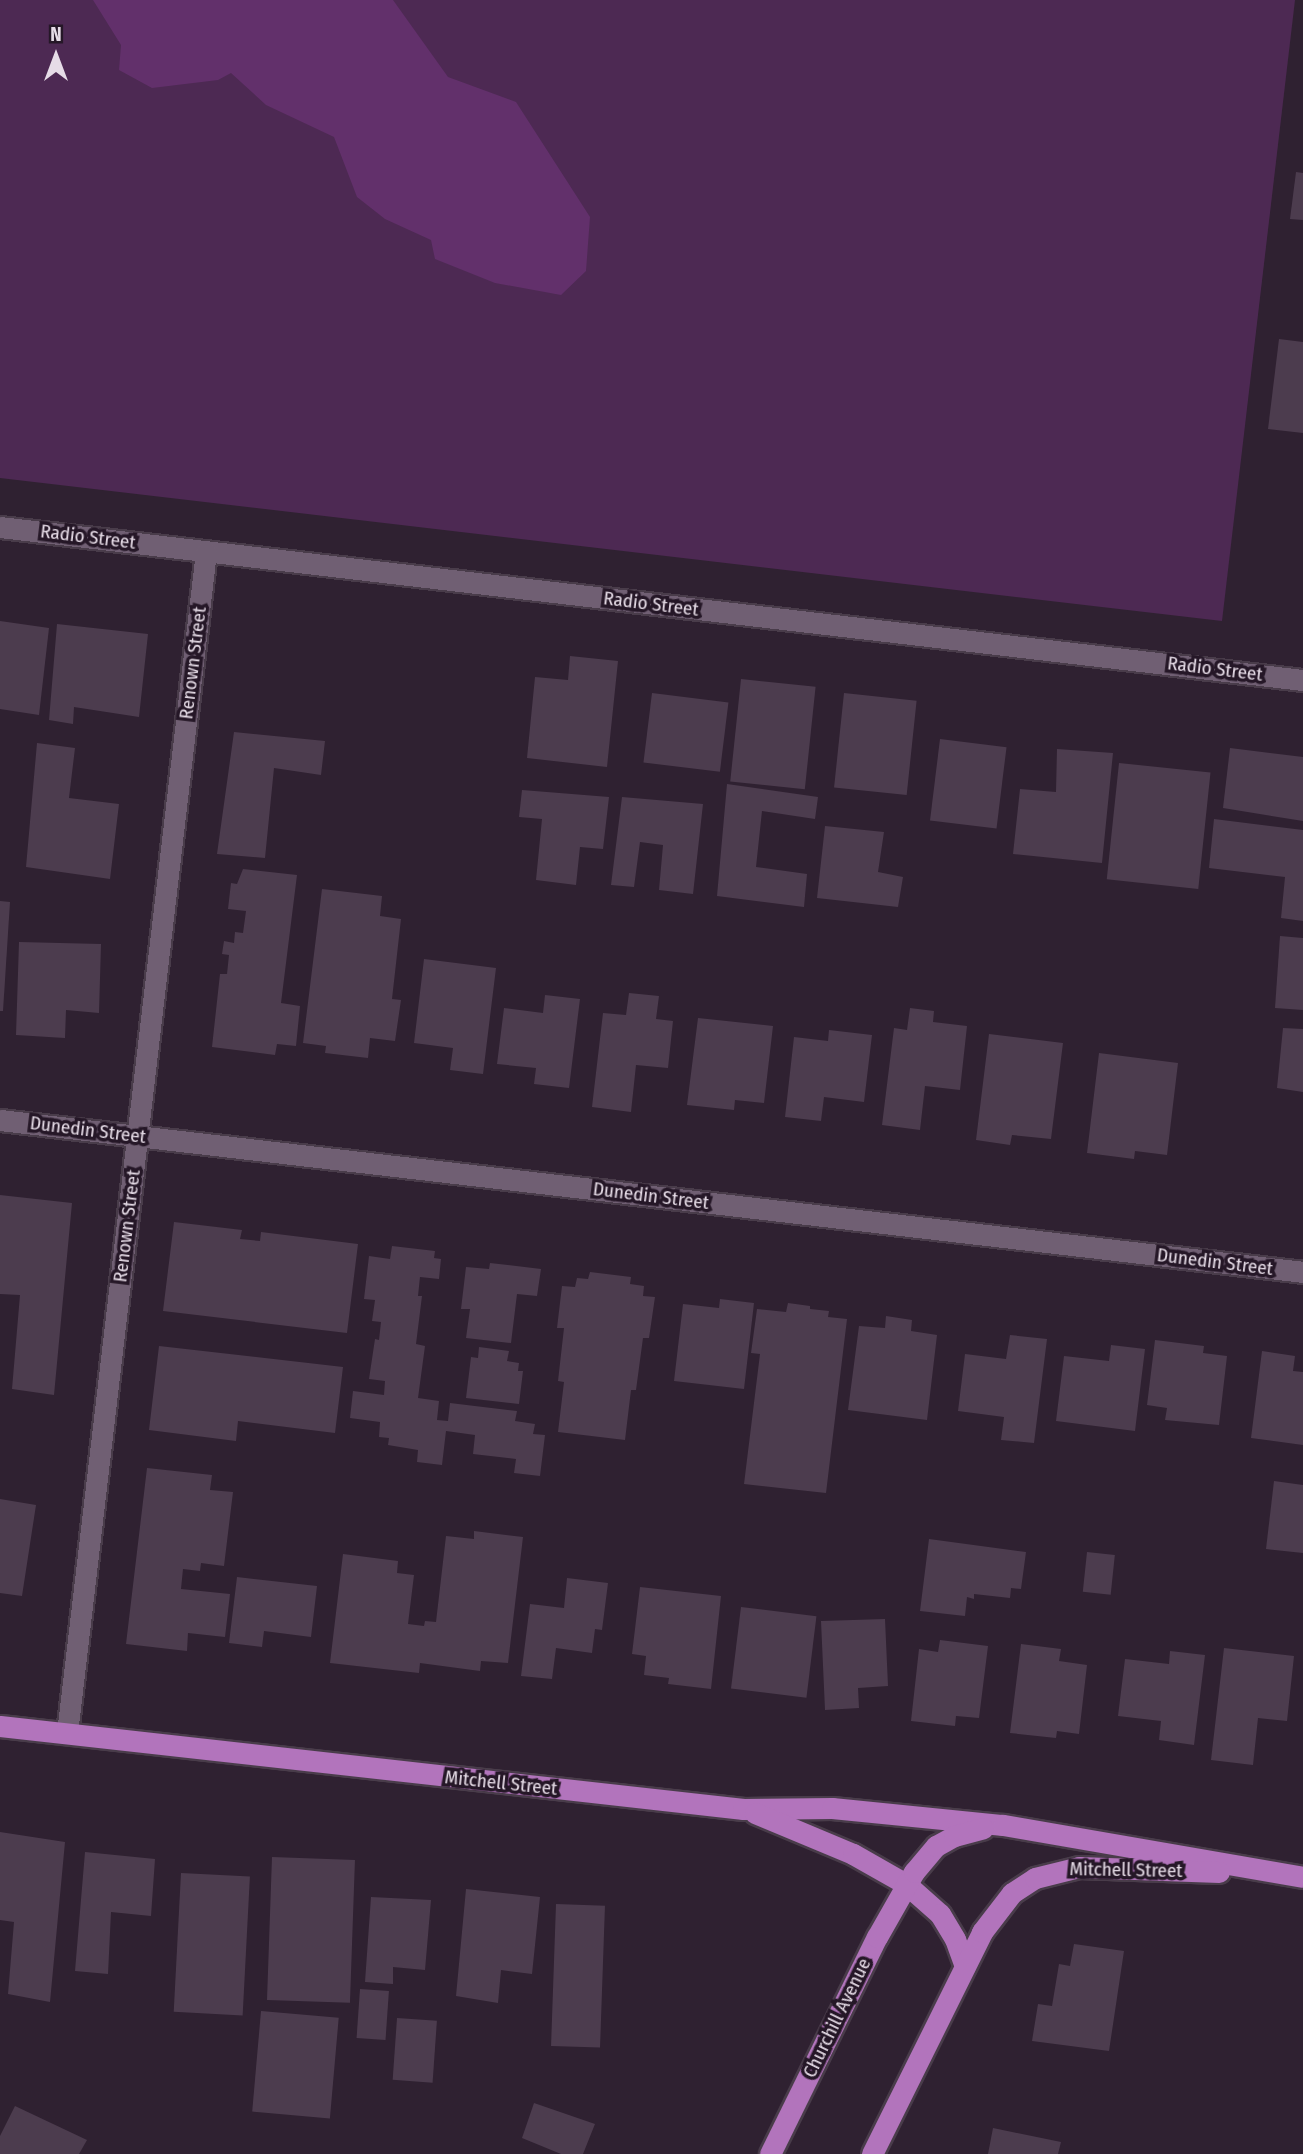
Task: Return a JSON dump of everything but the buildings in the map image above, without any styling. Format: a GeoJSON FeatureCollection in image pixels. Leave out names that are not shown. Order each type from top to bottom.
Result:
{"type":"FeatureCollection","features":[{"type":"Feature","properties":{"kind":"main road","name":"Mitchell Street"},"geometry":{"type":"LineString","coordinates":[[0,1726],[743,1809],[832,1808],[1003,1825],[1297,1876]]}},
{"type":"Feature","properties":{"kind":"main road"},"geometry":{"type":"LineString","coordinates":[[743,1809],[830,1843],[906,1884],[940,1914],[955,1939],[965,1966],[872,2154]]}},
{"type":"Feature","properties":{"kind":"main road","name":"Mitchell Street"},"geometry":{"type":"LineString","coordinates":[[906,1884],[929,1852],[945,1840],[977,1829],[1003,1825]]}},
{"type":"Feature","properties":{"kind":"main road","name":"Mitchell Street"},"geometry":{"type":"LineString","coordinates":[[965,1966],[1002,1903],[1023,1884],[1050,1872],[1096,1866],[1297,1876]]}},
{"type":"Feature","properties":{"kind":"main road","name":"Churchill Avenue"},"geometry":{"type":"LineString","coordinates":[[770,2154],[906,1884]]}},
{"type":"Feature","properties":{"kind":"street","name":"Radio Street"},"geometry":{"type":"LineString","coordinates":[[0,527],[1303,680]]}},
{"type":"Feature","properties":{"kind":"street","name":"Renown Street"},"geometry":{"type":"LineString","coordinates":[[67,1733],[206,552]]}},
{"type":"Feature","properties":{"kind":"street","name":"Dunedin Street"},"geometry":{"type":"LineString","coordinates":[[0,1120],[1303,1272]]}},
{"type":"Feature","properties":{"kind":"shaded area"},"geometry":{"type":"Polygon","coordinates":[[[0,0],[1295,0],[1222,621],[0,478],[0,0]]]}},
{"type":"Feature","properties":{"kind":"shaded area"},"geometry":{"type":"Polygon","coordinates":[[[93,0],[393,0],[448,77],[516,102],[590,217],[586,271],[561,295],[495,283],[435,259],[431,240],[385,219],[357,197],[334,137],[266,105],[231,73],[218,80],[152,88],[119,70],[121,45],[93,0]]]}}]}
